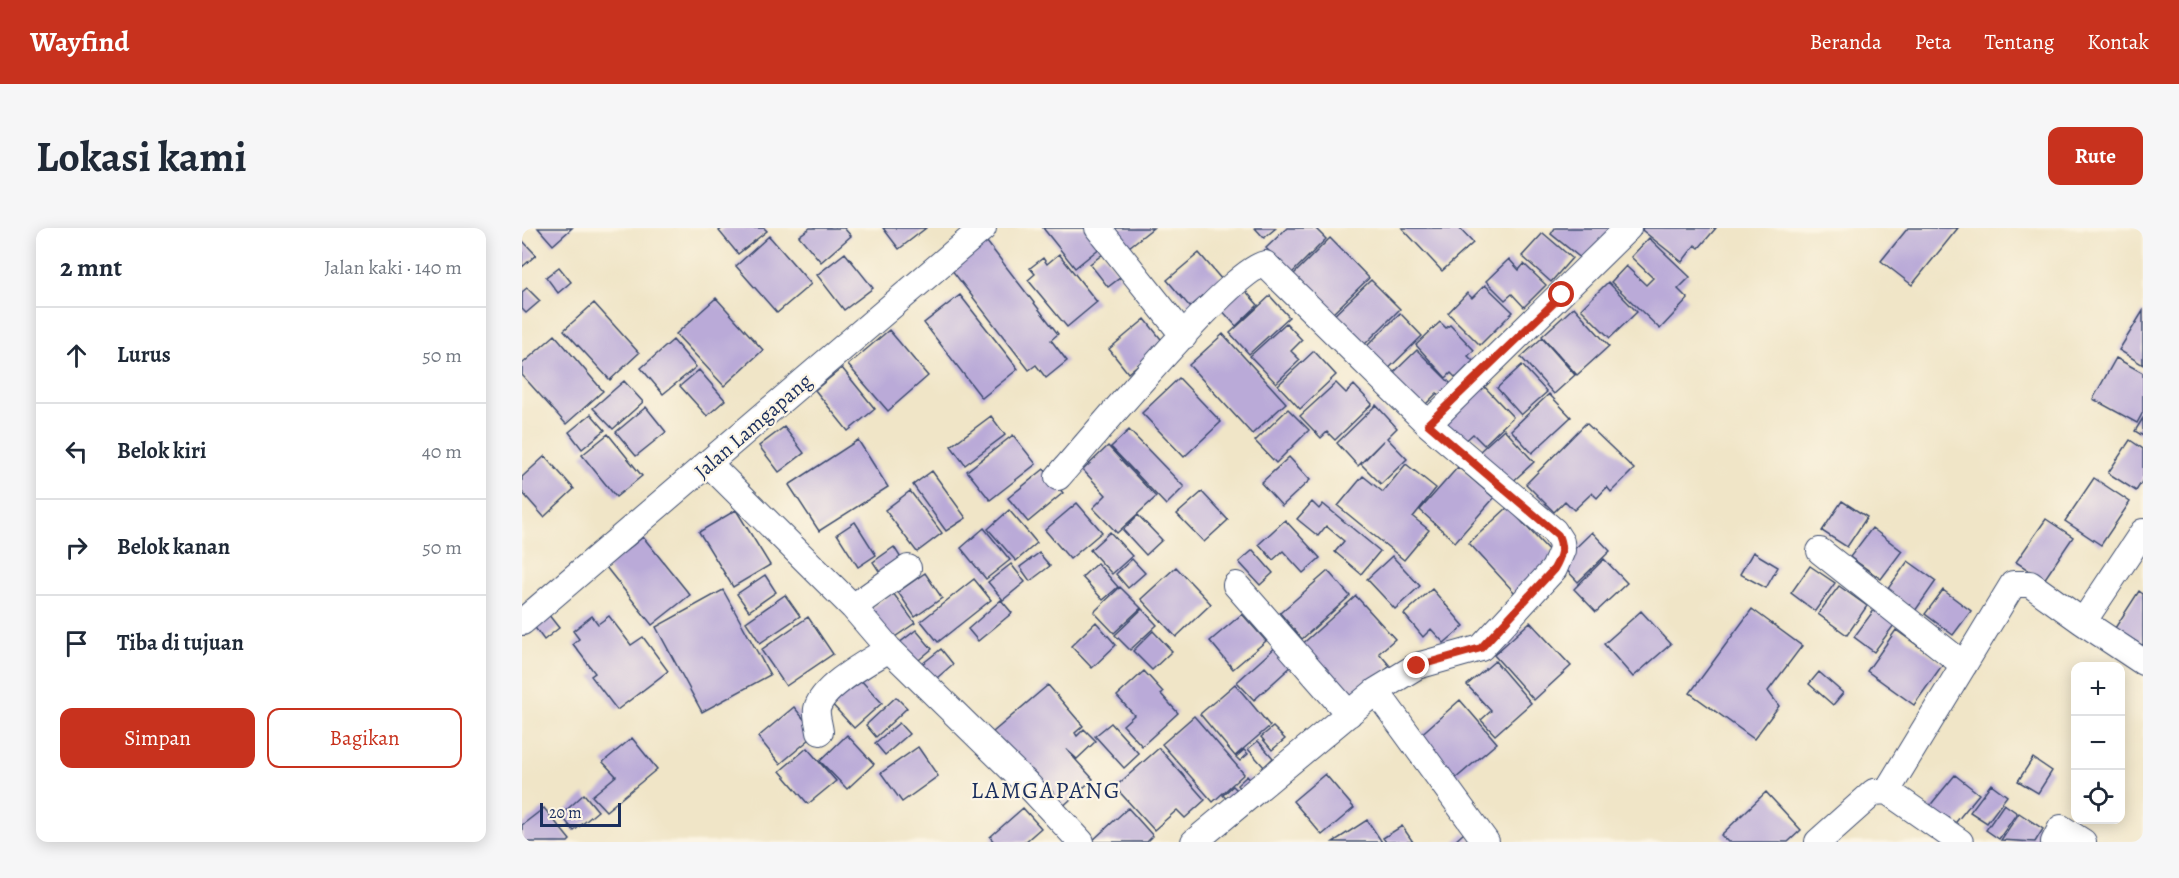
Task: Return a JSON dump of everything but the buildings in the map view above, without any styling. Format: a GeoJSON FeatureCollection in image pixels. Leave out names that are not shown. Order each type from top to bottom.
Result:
{"type":"FeatureCollection","features":[{"type":"Feature","properties":{"kind":"street","name":"Jalan Lamgapang"},"geometry":{"type":"LineString","coordinates":[[522,622],[983,228]]}},
{"type":"Feature","properties":{"kind":"street"},"geometry":{"type":"LineString","coordinates":[[1098,228],[1184,336]]}},
{"type":"Feature","properties":{"kind":"street"},"geometry":{"type":"LineString","coordinates":[[1428,424],[1628,228]]}},
{"type":"Feature","properties":{"kind":"street"},"geometry":{"type":"LineString","coordinates":[[1058,477],[1184,336],[1240,279],[1257,265],[1265,264],[1428,424],[1554,531],[1561,542],[1562,550],[1554,569],[1481,648],[1417,666],[1376,691],[1194,842]]}},
{"type":"Feature","properties":{"kind":"street"},"geometry":{"type":"LineString","coordinates":[[709,464],[853,608],[889,649],[1029,786],[1079,842]]}},
{"type":"Feature","properties":{"kind":"street"},"geometry":{"type":"LineString","coordinates":[[709,464],[1079,842]]}},
{"type":"Feature","properties":{"kind":"street"},"geometry":{"type":"LineString","coordinates":[[2083,622],[2143,532]]}},
{"type":"Feature","properties":{"kind":"street"},"geometry":{"type":"LineString","coordinates":[[1820,551],[1964,665]]}},
{"type":"Feature","properties":{"kind":"street"},"geometry":{"type":"LineString","coordinates":[[853,608],[908,568]]}},
{"type":"Feature","properties":{"kind":"street"},"geometry":{"type":"LineString","coordinates":[[1887,791],[2013,584],[2030,584],[2143,662]]}},
{"type":"Feature","properties":{"kind":"street"},"geometry":{"type":"LineString","coordinates":[[1236,585],[1349,714]]}},
{"type":"Feature","properties":{"kind":"street"},"geometry":{"type":"LineString","coordinates":[[820,732],[817,713],[821,700],[842,679],[889,649]]}},
{"type":"Feature","properties":{"kind":"street"},"geometry":{"type":"LineString","coordinates":[[1376,691],[1486,842]]}},
{"type":"Feature","properties":{"kind":"street"},"geometry":{"type":"LineString","coordinates":[[1818,842],[1874,792],[1887,791],[1960,842]]}},
{"type":"Feature","properties":{"kind":"street"},"geometry":{"type":"LineString","coordinates":[[2054,842],[2061,828],[2083,842]]}},
{"type":"Feature","properties":{"kind":"district","name":"LAMGAPANG"},"geometry":{"type":"Point","coordinates":[1046,790]}},
{"type":"Feature","properties":{"kind":"route"},"geometry":{"type":"LineString","coordinates":[[1417,666],[1481,648],[1554,569],[1559,559],[1562,550],[1558,535],[1428,424],[1562,295]]}}]}
